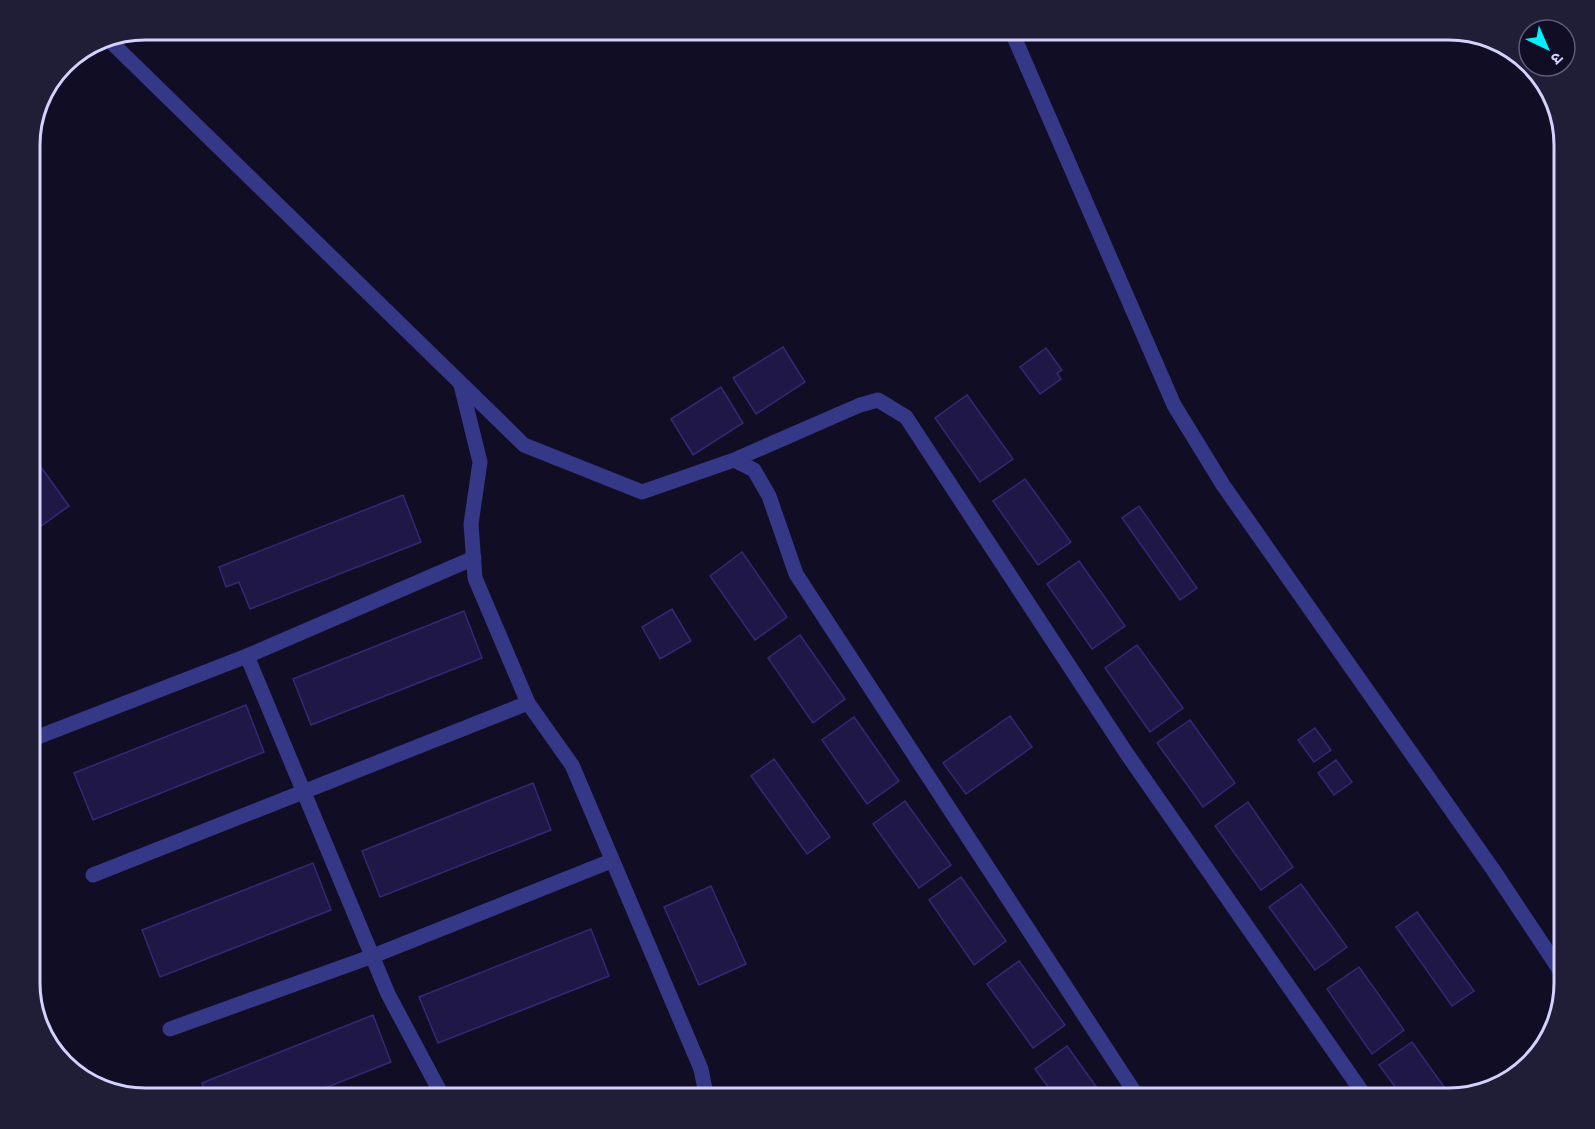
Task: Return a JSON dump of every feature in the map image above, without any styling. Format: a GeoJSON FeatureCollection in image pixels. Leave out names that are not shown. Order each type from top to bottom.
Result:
{"type":"FeatureCollection","features":[{"type":"Feature","properties":{"kind":"street"},"geometry":{"type":"LineString","coordinates":[[1015,40],[1174,405],[1223,485],[1494,871],[1554,961]]}},
{"type":"Feature","properties":{"kind":"street"},"geometry":{"type":"LineString","coordinates":[[115,46],[524,445],[642,492],[734,460],[860,405],[878,400],[906,417],[1127,754],[1359,1088]]}},
{"type":"Feature","properties":{"kind":"street"},"geometry":{"type":"LineString","coordinates":[[461,385],[480,462],[471,524],[475,578],[528,704],[572,765],[701,1069],[705,1088]]}},
{"type":"Feature","properties":{"kind":"street"},"geometry":{"type":"LineString","coordinates":[[734,460],[754,471],[769,496],[796,574],[1132,1088]]}},
{"type":"Feature","properties":{"kind":"street"},"geometry":{"type":"LineString","coordinates":[[41,736],[248,656],[474,558]]}},
{"type":"Feature","properties":{"kind":"street"},"geometry":{"type":"LineString","coordinates":[[248,656],[388,994],[438,1088]]}},
{"type":"Feature","properties":{"kind":"street"},"geometry":{"type":"LineString","coordinates":[[93,875],[528,704]]}},
{"type":"Feature","properties":{"kind":"street"},"geometry":{"type":"LineString","coordinates":[[170,1029],[372,956],[611,861]]}},
{"type":"Feature","properties":{"kind":"building"},"geometry":{"type":"Polygon","coordinates":[[[783,347],[805,382],[756,414],[733,378],[783,347]]]}},
{"type":"Feature","properties":{"kind":"building"},"geometry":{"type":"Polygon","coordinates":[[[1046,348],[1062,370],[1057,373],[1061,379],[1040,394],[1020,367],[1046,348]]]}},
{"type":"Feature","properties":{"kind":"building"},"geometry":{"type":"Polygon","coordinates":[[[721,387],[743,423],[693,455],[671,419],[721,387]]]}},
{"type":"Feature","properties":{"kind":"building"},"geometry":{"type":"Polygon","coordinates":[[[967,395],[1013,459],[980,482],[935,418],[967,395]]]}},
{"type":"Feature","properties":{"kind":"building"},"geometry":{"type":"Polygon","coordinates":[[[41,467],[69,506],[41,526],[41,467]]]}},
{"type":"Feature","properties":{"kind":"building"},"geometry":{"type":"Polygon","coordinates":[[[1025,479],[1071,542],[1038,565],[993,501],[1025,479]]]}},
{"type":"Feature","properties":{"kind":"building"},"geometry":{"type":"Polygon","coordinates":[[[403,495],[421,542],[250,609],[239,582],[226,587],[219,567],[403,495]]]}},
{"type":"Feature","properties":{"kind":"building"},"geometry":{"type":"Polygon","coordinates":[[[1139,506],[1197,588],[1180,600],[1122,518],[1139,506]]]}},
{"type":"Feature","properties":{"kind":"building"},"geometry":{"type":"Polygon","coordinates":[[[742,552],[787,617],[755,640],[710,576],[742,552]]]}},
{"type":"Feature","properties":{"kind":"building"},"geometry":{"type":"Polygon","coordinates":[[[1079,561],[1125,626],[1092,649],[1047,584],[1079,561]]]}},
{"type":"Feature","properties":{"kind":"building"},"geometry":{"type":"Polygon","coordinates":[[[672,609],[691,641],[660,659],[642,627],[672,609]]]}},
{"type":"Feature","properties":{"kind":"building"},"geometry":{"type":"Polygon","coordinates":[[[464,611],[482,658],[311,725],[293,679],[464,611]]]}},
{"type":"Feature","properties":{"kind":"building"},"geometry":{"type":"Polygon","coordinates":[[[800,635],[845,699],[813,723],[768,658],[800,635]]]}},
{"type":"Feature","properties":{"kind":"building"},"geometry":{"type":"Polygon","coordinates":[[[1137,645],[1183,708],[1150,732],[1105,668],[1137,645]]]}},
{"type":"Feature","properties":{"kind":"building"},"geometry":{"type":"Polygon","coordinates":[[[246,705],[264,752],[93,820],[74,773],[246,705]]]}},
{"type":"Feature","properties":{"kind":"building"},"geometry":{"type":"Polygon","coordinates":[[[1010,716],[1032,747],[966,794],[943,763],[1010,716]]]}},
{"type":"Feature","properties":{"kind":"building"},"geometry":{"type":"Polygon","coordinates":[[[854,717],[899,781],[867,804],[822,740],[854,717]]]}},
{"type":"Feature","properties":{"kind":"building"},"geometry":{"type":"Polygon","coordinates":[[[1190,720],[1235,783],[1203,807],[1157,743],[1190,720]]]}},
{"type":"Feature","properties":{"kind":"building"},"geometry":{"type":"Polygon","coordinates":[[[1315,728],[1331,750],[1314,762],[1298,740],[1315,728]]]}},
{"type":"Feature","properties":{"kind":"building"},"geometry":{"type":"Polygon","coordinates":[[[774,759],[830,837],[807,854],[751,776],[774,759]]]}},
{"type":"Feature","properties":{"kind":"building"},"geometry":{"type":"Polygon","coordinates":[[[1336,760],[1352,782],[1334,795],[1318,773],[1336,760]]]}},
{"type":"Feature","properties":{"kind":"building"},"geometry":{"type":"Polygon","coordinates":[[[533,783],[551,830],[380,897],[362,851],[533,783]]]}},
{"type":"Feature","properties":{"kind":"building"},"geometry":{"type":"Polygon","coordinates":[[[905,801],[951,865],[919,888],[873,824],[905,801]]]}},
{"type":"Feature","properties":{"kind":"building"},"geometry":{"type":"Polygon","coordinates":[[[1248,802],[1293,867],[1261,890],[1215,826],[1248,802]]]}},
{"type":"Feature","properties":{"kind":"building"},"geometry":{"type":"Polygon","coordinates":[[[313,863],[331,910],[160,977],[142,930],[313,863]]]}},
{"type":"Feature","properties":{"kind":"building"},"geometry":{"type":"Polygon","coordinates":[[[961,877],[1006,941],[974,965],[929,900],[961,877]]]}},
{"type":"Feature","properties":{"kind":"building"},"geometry":{"type":"Polygon","coordinates":[[[1301,884],[1347,947],[1315,970],[1269,907],[1301,884]]]}},
{"type":"Feature","properties":{"kind":"building"},"geometry":{"type":"Polygon","coordinates":[[[711,886],[746,964],[699,985],[664,907],[711,886]]]}},
{"type":"Feature","properties":{"kind":"building"},"geometry":{"type":"Polygon","coordinates":[[[1417,912],[1474,991],[1452,1006],[1396,927],[1417,912]]]}},
{"type":"Feature","properties":{"kind":"building"},"geometry":{"type":"Polygon","coordinates":[[[591,929],[609,976],[438,1043],[419,997],[591,929]]]}},
{"type":"Feature","properties":{"kind":"building"},"geometry":{"type":"Polygon","coordinates":[[[1019,961],[1065,1025],[1033,1048],[987,984],[1019,961]]]}},
{"type":"Feature","properties":{"kind":"building"},"geometry":{"type":"Polygon","coordinates":[[[1359,967],[1404,1030],[1372,1054],[1327,989],[1359,967]]]}},
{"type":"Feature","properties":{"kind":"building"},"geometry":{"type":"Polygon","coordinates":[[[373,1015],[391,1062],[325,1088],[204,1088],[202,1083],[373,1015]]]}},
{"type":"Feature","properties":{"kind":"building"},"geometry":{"type":"Polygon","coordinates":[[[1412,1042],[1445,1088],[1396,1088],[1379,1065],[1412,1042]]]}},
{"type":"Feature","properties":{"kind":"building"},"geometry":{"type":"Polygon","coordinates":[[[1067,1046],[1097,1088],[1049,1088],[1035,1069],[1067,1046]]]}}]}
